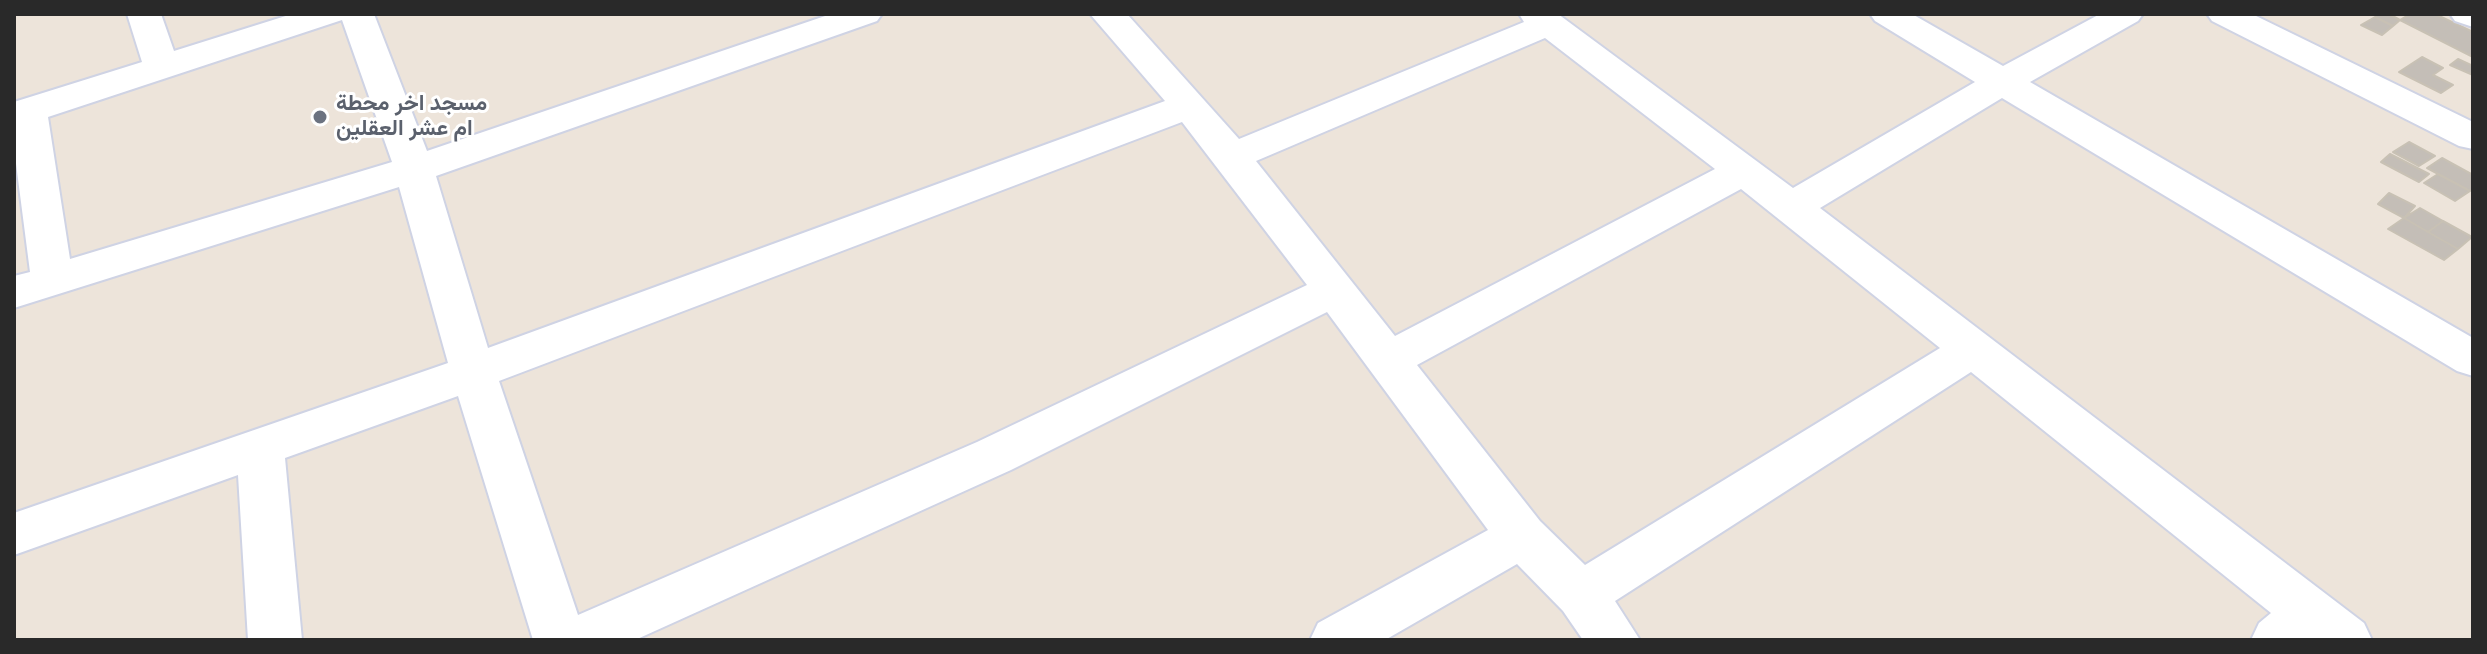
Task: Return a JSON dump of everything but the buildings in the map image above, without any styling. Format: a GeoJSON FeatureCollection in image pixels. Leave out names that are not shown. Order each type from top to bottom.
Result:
{"type":"FeatureCollection","features":[{"type":"Feature","properties":{"kind":"street"},"geometry":{"type":"LineString","coordinates":[[144,14],[161,66]]}},
{"type":"Feature","properties":{"kind":"street"},"geometry":{"type":"LineString","coordinates":[[52,280],[21,112],[328,14]]}},
{"type":"Feature","properties":{"kind":"street"},"geometry":{"type":"LineString","coordinates":[[357,14],[414,169],[473,372],[560,640]]}},
{"type":"Feature","properties":{"kind":"street"},"geometry":{"type":"LineString","coordinates":[[14,292],[414,169],[865,14]]}},
{"type":"Feature","properties":{"kind":"street"},"geometry":{"type":"LineString","coordinates":[[1107,14],[1131,37],[1232,156],[1522,536],[1581,595],[1613,640]]}},
{"type":"Feature","properties":{"kind":"street"},"geometry":{"type":"LineString","coordinates":[[1887,14],[2473,359]]}},
{"type":"Feature","properties":{"kind":"street"},"geometry":{"type":"LineString","coordinates":[[1791,207],[2002,82],[2126,14]]}},
{"type":"Feature","properties":{"kind":"street"},"geometry":{"type":"LineString","coordinates":[[2224,14],[2473,137]]}},
{"type":"Feature","properties":{"kind":"street"},"geometry":{"type":"LineString","coordinates":[[2467,14],[2473,17]]}},
{"type":"Feature","properties":{"kind":"street"},"geometry":{"type":"LineString","coordinates":[[1232,156],[1542,19],[1973,349],[2311,631]]}},
{"type":"Feature","properties":{"kind":"street"},"geometry":{"type":"LineString","coordinates":[[14,534],[473,372],[1188,106]]}},
{"type":"Feature","properties":{"kind":"street"},"geometry":{"type":"LineString","coordinates":[[1388,360],[1744,171]]}},
{"type":"Feature","properties":{"kind":"street"},"geometry":{"type":"LineString","coordinates":[[579,640],[994,456],[1335,290]]}},
{"type":"Feature","properties":{"kind":"street"},"geometry":{"type":"LineString","coordinates":[[1581,595],[1973,349]]}},
{"type":"Feature","properties":{"kind":"street"},"geometry":{"type":"LineString","coordinates":[[260,449],[275,640]]}},
{"type":"Feature","properties":{"kind":"street"},"geometry":{"type":"LineString","coordinates":[[1337,640],[1522,536]]}},
{"type":"Feature","properties":{"kind":"place","name":"مسجد اخر محطة ام عشر العقلين"},"geometry":{"type":"Point","coordinates":[320,117]}}]}
